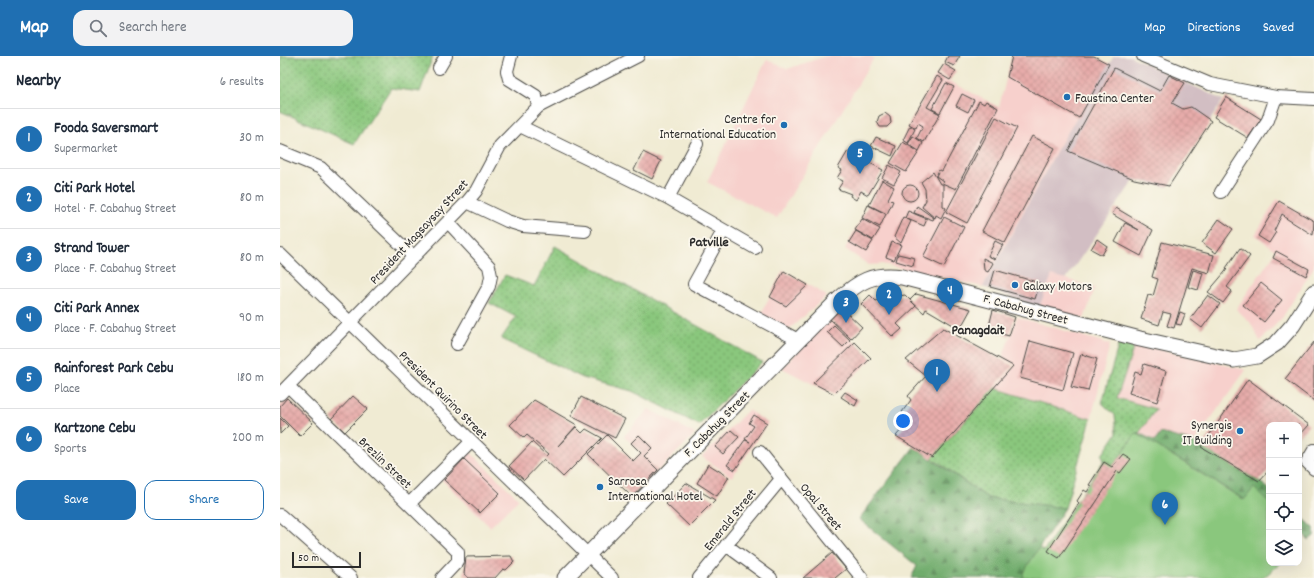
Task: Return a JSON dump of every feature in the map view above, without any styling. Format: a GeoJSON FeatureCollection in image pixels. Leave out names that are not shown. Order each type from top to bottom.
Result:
{"type":"FeatureCollection","features":[{"type":"Feature","properties":{"kind":"main road","name":"F. Cabahug Street"},"geometry":{"type":"LineString","coordinates":[[565,578],[840,298],[862,282],[876,276],[902,276],[1213,356],[1234,360],[1257,356],[1277,343],[1293,325],[1314,292]]}},
{"type":"Feature","properties":{"kind":"street"},"geometry":{"type":"LineString","coordinates":[[439,68],[446,56]]}},
{"type":"Feature","properties":{"kind":"street"},"geometry":{"type":"LineString","coordinates":[[511,56],[507,71],[509,78],[536,96],[538,107]]}},
{"type":"Feature","properties":{"kind":"street","name":"President Magsaysay Street"},"geometry":{"type":"LineString","coordinates":[[284,390],[350,324],[467,202],[476,191],[500,146],[538,107],[638,56]]}},
{"type":"Feature","properties":{"kind":"street"},"geometry":{"type":"LineString","coordinates":[[1142,56],[1210,84],[1276,97],[1314,99]]}},
{"type":"Feature","properties":{"kind":"street"},"geometry":{"type":"LineString","coordinates":[[1221,192],[1268,120],[1276,97]]}},
{"type":"Feature","properties":{"kind":"street"},"geometry":{"type":"LineString","coordinates":[[520,126],[696,212],[723,231],[755,248]]}},
{"type":"Feature","properties":{"kind":"street"},"geometry":{"type":"LineString","coordinates":[[668,198],[697,144]]}},
{"type":"Feature","properties":{"kind":"street"},"geometry":{"type":"LineString","coordinates":[[280,150],[321,168],[414,257]]}},
{"type":"Feature","properties":{"kind":"street"},"geometry":{"type":"LineString","coordinates":[[467,202],[507,222],[523,226],[585,231]]}},
{"type":"Feature","properties":{"kind":"street"},"geometry":{"type":"LineString","coordinates":[[448,222],[489,266],[491,276],[489,286],[457,344]]}},
{"type":"Feature","properties":{"kind":"street"},"geometry":{"type":"LineString","coordinates":[[723,231],[694,284],[798,340]]}},
{"type":"Feature","properties":{"kind":"street","name":"President Quirino Street"},"geometry":{"type":"LineString","coordinates":[[282,260],[394,364],[471,442],[612,578]]}},
{"type":"Feature","properties":{"kind":"street","name":"Brezlin Street"},"geometry":{"type":"LineString","coordinates":[[284,390],[409,504],[458,552],[458,561],[442,578]]}},
{"type":"Feature","properties":{"kind":"street"},"geometry":{"type":"LineString","coordinates":[[409,504],[471,442]]}},
{"type":"Feature","properties":{"kind":"street"},"geometry":{"type":"LineString","coordinates":[[1314,450],[1307,462],[1314,469]]}},
{"type":"Feature","properties":{"kind":"street","name":"Opal Street"},"geometry":{"type":"LineString","coordinates":[[760,452],[862,578]]}},
{"type":"Feature","properties":{"kind":"street","name":"Emerald Street"},"geometry":{"type":"LineString","coordinates":[[699,578],[780,478]]}},
{"type":"Feature","properties":{"kind":"street"},"geometry":{"type":"LineString","coordinates":[[280,515],[343,575]]}},
{"type":"Feature","properties":{"kind":"street"},"geometry":{"type":"LineString","coordinates":[[726,545],[771,578]]}},
{"type":"Feature","properties":{"kind":"shaded area","name":"Centre for International Education"},"geometry":{"type":"Polygon","coordinates":[[[826,56],[870,56],[874,58],[777,218],[707,182],[767,59],[787,69],[826,56]]]}},
{"type":"Feature","properties":{"kind":"shaded area"},"geometry":{"type":"Polygon","coordinates":[[[1012,56],[1094,56],[1110,64],[1057,150],[983,287],[882,264],[869,265],[845,249],[936,74],[999,107],[1012,56]]]}},
{"type":"Feature","properties":{"kind":"shaded area"},"geometry":{"type":"Polygon","coordinates":[[[1114,56],[1130,56],[1223,100],[1168,187],[1134,180],[1066,279],[1052,275],[1039,307],[983,287],[1057,150],[1114,56]]]}},
{"type":"Feature","properties":{"kind":"shaded area"},"geometry":{"type":"Polygon","coordinates":[[[1277,199],[1314,220],[1314,267],[1282,318],[1260,341],[1250,322],[1236,309],[1276,251],[1255,235],[1277,199]]]}},
{"type":"Feature","properties":{"kind":"shaded area"},"geometry":{"type":"Polygon","coordinates":[[[783,270],[827,296],[787,331],[759,318],[783,270]]]}},
{"type":"Feature","properties":{"kind":"shaded area"},"geometry":{"type":"Polygon","coordinates":[[[1052,274],[1095,288],[1084,319],[1039,307],[1052,274]]]}},
{"type":"Feature","properties":{"kind":"shaded area"},"geometry":{"type":"Polygon","coordinates":[[[1017,317],[1110,344],[1091,419],[995,388],[1015,365],[1002,359],[1017,317]]]}},
{"type":"Feature","properties":{"kind":"shaded area"},"geometry":{"type":"Polygon","coordinates":[[[828,319],[872,359],[834,395],[782,368],[828,319]]]}},
{"type":"Feature","properties":{"kind":"shaded area"},"geometry":{"type":"Polygon","coordinates":[[[1134,343],[1246,370],[1194,442],[1161,433],[1155,441],[1139,433],[1156,410],[1116,398],[1134,343]]]}},
{"type":"Feature","properties":{"kind":"shaded area"},"geometry":{"type":"Polygon","coordinates":[[[649,409],[695,434],[659,470],[624,436],[649,409]]]}},
{"type":"Feature","properties":{"kind":"shaded area"},"geometry":{"type":"Polygon","coordinates":[[[748,410],[768,423],[732,477],[702,457],[748,410]]]}},
{"type":"Feature","properties":{"kind":"shaded area"},"geometry":{"type":"Polygon","coordinates":[[[469,451],[519,499],[490,527],[441,479],[469,451]]]}},
{"type":"Feature","properties":{"kind":"green space"},"geometry":{"type":"Polygon","coordinates":[[[280,56],[433,56],[420,92],[391,88],[354,144],[280,111],[280,56]]]}},
{"type":"Feature","properties":{"kind":"green space"},"geometry":{"type":"Polygon","coordinates":[[[555,246],[762,362],[699,425],[632,391],[583,378],[501,339],[516,317],[489,303],[505,275],[534,286],[555,246]]]}},
{"type":"Feature","properties":{"kind":"green space"},"geometry":{"type":"Polygon","coordinates":[[[1120,339],[1135,343],[1117,398],[1156,409],[1139,433],[1136,433],[1114,465],[1104,460],[1102,455],[1117,433],[1115,415],[1102,403],[1120,339]]]}},
{"type":"Feature","properties":{"kind":"green space"},"geometry":{"type":"Polygon","coordinates":[[[995,388],[1091,419],[1065,508],[988,498],[932,458],[995,388]]]}},
{"type":"Feature","properties":{"kind":"green space"},"geometry":{"type":"Polygon","coordinates":[[[1136,433],[1155,441],[1161,433],[1194,442],[1266,487],[1266,499],[1254,489],[1245,500],[1136,433]]]}},
{"type":"Feature","properties":{"kind":"green space"},"geometry":{"type":"Polygon","coordinates":[[[1136,433],[1244,500],[1254,488],[1266,499],[1266,566],[1277,566],[1263,578],[1024,578],[1023,573],[1039,548],[1044,551],[1104,460],[1114,465],[1136,433]]]}},
{"type":"Feature","properties":{"kind":"green space"},"geometry":{"type":"Polygon","coordinates":[[[914,447],[988,498],[1065,508],[1023,573],[1024,578],[911,578],[917,566],[859,519],[914,447]]]}},
{"type":"Feature","properties":{"kind":"green space"},"geometry":{"type":"Polygon","coordinates":[[[1302,518],[1314,528],[1314,536],[1309,540],[1302,533],[1302,518]]]}},
{"type":"Feature","properties":{"kind":"building"},"geometry":{"type":"Polygon","coordinates":[[[948,56],[960,56],[954,66],[945,62],[948,56]]]}},
{"type":"Feature","properties":{"kind":"building","name":"Faustina Center"},"geometry":{"type":"Polygon","coordinates":[[[1012,56],[1094,56],[1109,64],[1079,118],[1007,77],[1012,56]]]}},
{"type":"Feature","properties":{"kind":"building"},"geometry":{"type":"Polygon","coordinates":[[[944,64],[956,71],[950,80],[938,73],[944,64]]]}},
{"type":"Feature","properties":{"kind":"building"},"geometry":{"type":"Polygon","coordinates":[[[1114,68],[1160,91],[1169,75],[1185,83],[1172,103],[1183,109],[1191,107],[1211,121],[1169,186],[1134,179],[1068,151],[1114,68]]]}},
{"type":"Feature","properties":{"kind":"building"},"geometry":{"type":"Polygon","coordinates":[[[937,76],[943,80],[927,107],[940,114],[924,142],[917,138],[923,126],[918,123],[916,128],[909,124],[937,76]]]}},
{"type":"Feature","properties":{"kind":"building"},"geometry":{"type":"Polygon","coordinates":[[[946,83],[954,87],[940,113],[932,109],[946,83]]]}},
{"type":"Feature","properties":{"kind":"building"},"geometry":{"type":"Polygon","coordinates":[[[962,94],[974,100],[968,112],[956,106],[962,94]]]}},
{"type":"Feature","properties":{"kind":"building"},"geometry":{"type":"Polygon","coordinates":[[[1226,97],[1261,119],[1248,138],[1214,117],[1226,97]]]}},
{"type":"Feature","properties":{"kind":"building"},"geometry":{"type":"Polygon","coordinates":[[[979,101],[984,104],[986,101],[998,108],[956,189],[942,183],[943,181],[936,176],[939,170],[942,171],[979,101]]]}},
{"type":"Feature","properties":{"kind":"building"},"geometry":{"type":"Polygon","coordinates":[[[885,113],[890,117],[891,123],[887,127],[880,127],[877,122],[879,116],[885,113]]]}},
{"type":"Feature","properties":{"kind":"building"},"geometry":{"type":"Polygon","coordinates":[[[996,117],[1017,128],[967,223],[946,212],[996,117]]]}},
{"type":"Feature","properties":{"kind":"building"},"geometry":{"type":"Polygon","coordinates":[[[910,126],[915,129],[908,143],[903,140],[910,126]]]}},
{"type":"Feature","properties":{"kind":"building"},"geometry":{"type":"Polygon","coordinates":[[[913,136],[923,143],[919,151],[908,144],[913,136]]]}},
{"type":"Feature","properties":{"kind":"building"},"geometry":{"type":"Polygon","coordinates":[[[1032,136],[1055,148],[1005,243],[982,231],[1032,136]]]}},
{"type":"Feature","properties":{"kind":"building"},"geometry":{"type":"Polygon","coordinates":[[[876,137],[896,146],[892,156],[871,146],[876,137]]]}},
{"type":"Feature","properties":{"kind":"building"},"geometry":{"type":"Polygon","coordinates":[[[903,142],[919,152],[906,172],[890,163],[903,142]]]}},
{"type":"Feature","properties":{"kind":"building"},"geometry":{"type":"Polygon","coordinates":[[[848,151],[883,170],[868,195],[861,191],[856,200],[850,196],[851,194],[838,189],[843,181],[837,178],[842,170],[838,168],[848,151]]]}},
{"type":"Feature","properties":{"kind":"building"},"geometry":{"type":"Polygon","coordinates":[[[643,152],[661,161],[652,179],[634,170],[643,152]]]}},
{"type":"Feature","properties":{"kind":"building"},"geometry":{"type":"Polygon","coordinates":[[[889,165],[901,172],[894,184],[882,178],[889,165]]]}},
{"type":"Feature","properties":{"kind":"building"},"geometry":{"type":"Polygon","coordinates":[[[933,172],[940,184],[943,184],[943,206],[946,208],[941,218],[936,215],[935,218],[922,207],[926,200],[925,189],[921,182],[933,172]]]}},
{"type":"Feature","properties":{"kind":"building"},"geometry":{"type":"Polygon","coordinates":[[[882,180],[894,187],[888,199],[893,201],[887,214],[869,205],[882,180]]]}},
{"type":"Feature","properties":{"kind":"building"},"geometry":{"type":"Polygon","coordinates":[[[910,185],[916,187],[918,193],[916,199],[910,201],[904,199],[902,193],[904,187],[910,185]]]}},
{"type":"Feature","properties":{"kind":"building"},"geometry":{"type":"Polygon","coordinates":[[[1279,201],[1314,221],[1313,235],[1284,217],[1285,216],[1282,214],[1274,231],[1276,232],[1269,243],[1258,236],[1279,201]]]}},
{"type":"Feature","properties":{"kind":"building"},"geometry":{"type":"Polygon","coordinates":[[[868,205],[886,214],[880,227],[862,218],[868,205]]]}},
{"type":"Feature","properties":{"kind":"building"},"geometry":{"type":"Polygon","coordinates":[[[917,206],[934,218],[933,220],[914,213],[917,206]]]}},
{"type":"Feature","properties":{"kind":"building"},"geometry":{"type":"Polygon","coordinates":[[[1116,208],[1153,230],[1141,256],[1115,242],[1125,223],[1139,230],[1112,214],[1116,208]]]}},
{"type":"Feature","properties":{"kind":"building"},"geometry":{"type":"Polygon","coordinates":[[[908,211],[927,219],[924,226],[905,218],[908,211]]]}},
{"type":"Feature","properties":{"kind":"building"},"geometry":{"type":"Polygon","coordinates":[[[903,217],[911,221],[901,243],[894,237],[903,217]]]}},
{"type":"Feature","properties":{"kind":"building"},"geometry":{"type":"Polygon","coordinates":[[[944,217],[964,227],[944,267],[923,257],[944,217]]]}},
{"type":"Feature","properties":{"kind":"building"},"geometry":{"type":"Polygon","coordinates":[[[862,219],[880,229],[873,240],[855,230],[862,219]]]}},
{"type":"Feature","properties":{"kind":"building"},"geometry":{"type":"Polygon","coordinates":[[[1219,219],[1233,229],[1216,253],[1202,243],[1219,219]]]}},
{"type":"Feature","properties":{"kind":"building"},"geometry":{"type":"Polygon","coordinates":[[[856,231],[873,241],[866,252],[849,242],[856,231]]]}},
{"type":"Feature","properties":{"kind":"building"},"geometry":{"type":"Polygon","coordinates":[[[1097,239],[1107,246],[1102,255],[1091,249],[1097,239]]]}},
{"type":"Feature","properties":{"kind":"building"},"geometry":{"type":"Polygon","coordinates":[[[995,241],[1003,245],[995,259],[988,256],[995,241]]]}},
{"type":"Feature","properties":{"kind":"building"},"geometry":{"type":"Polygon","coordinates":[[[892,242],[901,245],[894,260],[886,257],[892,242]]]}},
{"type":"Feature","properties":{"kind":"building"},"geometry":{"type":"Polygon","coordinates":[[[1162,242],[1214,255],[1209,273],[1192,268],[1174,328],[1167,326],[1171,314],[1163,312],[1159,325],[1141,319],[1148,295],[1153,296],[1158,279],[1152,277],[1162,242]]]}},
{"type":"Feature","properties":{"kind":"building"},"geometry":{"type":"Polygon","coordinates":[[[1240,248],[1250,256],[1227,287],[1232,291],[1223,303],[1208,292],[1225,272],[1227,269],[1226,268],[1240,248]]]}},
{"type":"Feature","properties":{"kind":"building"},"geometry":{"type":"Polygon","coordinates":[[[1276,251],[1309,269],[1306,276],[1273,258],[1276,251]]]}},
{"type":"Feature","properties":{"kind":"building"},"geometry":{"type":"Polygon","coordinates":[[[898,254],[915,258],[913,266],[896,261],[898,254]]]}},
{"type":"Feature","properties":{"kind":"building"},"geometry":{"type":"Polygon","coordinates":[[[983,258],[993,263],[988,272],[984,270],[983,258]]]}},
{"type":"Feature","properties":{"kind":"building","name":"Galaxy Motors"},"geometry":{"type":"Polygon","coordinates":[[[995,270],[1040,283],[1035,299],[990,287],[995,270]]]}},
{"type":"Feature","properties":{"kind":"building"},"geometry":{"type":"Polygon","coordinates":[[[1193,270],[1203,273],[1198,290],[1188,287],[1193,270]]]}},
{"type":"Feature","properties":{"kind":"building"},"geometry":{"type":"Polygon","coordinates":[[[784,271],[808,285],[786,306],[770,297],[784,271]]]}},
{"type":"Feature","properties":{"kind":"building"},"geometry":{"type":"Polygon","coordinates":[[[1261,283],[1282,300],[1264,322],[1243,305],[1261,283]]]}},
{"type":"Feature","properties":{"kind":"building"},"geometry":{"type":"Polygon","coordinates":[[[916,294],[971,309],[960,329],[926,309],[924,313],[910,300],[916,294]]]}},
{"type":"Feature","properties":{"kind":"building"},"geometry":{"type":"Polygon","coordinates":[[[870,295],[876,301],[886,297],[893,302],[899,296],[905,295],[916,306],[897,324],[902,329],[893,337],[861,304],[870,295]]]}},
{"type":"Feature","properties":{"kind":"building"},"geometry":{"type":"Polygon","coordinates":[[[1208,295],[1220,304],[1202,328],[1190,319],[1208,295]]]}},
{"type":"Feature","properties":{"kind":"building"},"geometry":{"type":"Polygon","coordinates":[[[993,310],[1015,317],[1009,336],[988,330],[993,310]]]}},
{"type":"Feature","properties":{"kind":"building"},"geometry":{"type":"Polygon","coordinates":[[[845,311],[862,327],[851,339],[829,318],[835,312],[845,311]]]}},
{"type":"Feature","properties":{"kind":"building"},"geometry":{"type":"Polygon","coordinates":[[[1180,312],[1185,314],[1181,325],[1176,324],[1180,312]]]}},
{"type":"Feature","properties":{"kind":"building"},"geometry":{"type":"Polygon","coordinates":[[[834,325],[850,340],[843,347],[827,332],[834,325]]]}},
{"type":"Feature","properties":{"kind":"building"},"geometry":{"type":"Polygon","coordinates":[[[943,328],[1013,366],[932,458],[896,436],[911,419],[902,412],[911,400],[908,396],[926,376],[906,360],[943,328]]]}},
{"type":"Feature","properties":{"kind":"building"},"geometry":{"type":"Polygon","coordinates":[[[1030,341],[1073,353],[1063,390],[1020,378],[1030,341]]]}},
{"type":"Feature","properties":{"kind":"building"},"geometry":{"type":"Polygon","coordinates":[[[855,342],[871,358],[834,394],[813,383],[855,342]]]}},
{"type":"Feature","properties":{"kind":"building"},"geometry":{"type":"Polygon","coordinates":[[[1314,342],[1314,401],[1285,379],[1314,342]]]}},
{"type":"Feature","properties":{"kind":"building"},"geometry":{"type":"Polygon","coordinates":[[[1081,354],[1097,359],[1088,391],[1071,387],[1081,354]]]}},
{"type":"Feature","properties":{"kind":"building"},"geometry":{"type":"Polygon","coordinates":[[[1144,364],[1166,371],[1157,402],[1129,393],[1135,372],[1141,374],[1144,364]]]}},
{"type":"Feature","properties":{"kind":"building","name":"Synergis IT Building"},"geometry":{"type":"Polygon","coordinates":[[[1248,379],[1309,425],[1302,433],[1302,422],[1266,422],[1266,473],[1259,481],[1201,447],[1248,379]]]}},
{"type":"Feature","properties":{"kind":"building"},"geometry":{"type":"Polygon","coordinates":[[[845,392],[858,400],[855,406],[841,397],[845,392]]]}},
{"type":"Feature","properties":{"kind":"building"},"geometry":{"type":"Polygon","coordinates":[[[353,396],[368,409],[345,432],[331,419],[353,396]]]}},
{"type":"Feature","properties":{"kind":"building"},"geometry":{"type":"Polygon","coordinates":[[[581,397],[625,419],[615,438],[571,416],[581,397]]]}},
{"type":"Feature","properties":{"kind":"building"},"geometry":{"type":"Polygon","coordinates":[[[287,398],[313,423],[300,436],[280,416],[280,406],[287,398]]]}},
{"type":"Feature","properties":{"kind":"building"},"geometry":{"type":"Polygon","coordinates":[[[534,400],[577,425],[558,446],[576,427],[582,433],[586,429],[602,438],[563,477],[544,459],[524,480],[509,466],[532,442],[547,456],[549,454],[527,435],[524,438],[510,425],[534,400]]]}},
{"type":"Feature","properties":{"kind":"building"},"geometry":{"type":"Polygon","coordinates":[[[754,415],[767,423],[735,470],[727,465],[745,440],[750,442],[745,439],[754,426],[749,423],[754,415]]]}},
{"type":"Feature","properties":{"kind":"building"},"geometry":{"type":"Polygon","coordinates":[[[280,418],[288,426],[280,434],[280,418]]]}},
{"type":"Feature","properties":{"kind":"building"},"geometry":{"type":"Polygon","coordinates":[[[731,430],[739,437],[723,454],[715,447],[731,430]]]}},
{"type":"Feature","properties":{"kind":"building"},"geometry":{"type":"Polygon","coordinates":[[[607,435],[633,461],[641,453],[631,443],[639,435],[652,448],[644,456],[658,470],[632,497],[588,454],[607,435]]]}},
{"type":"Feature","properties":{"kind":"building"},"geometry":{"type":"Polygon","coordinates":[[[1123,454],[1131,459],[1120,473],[1117,471],[1059,558],[1048,551],[1079,503],[1077,501],[1084,490],[1087,492],[1091,486],[1089,485],[1104,462],[1112,467],[1123,454]]]}},
{"type":"Feature","properties":{"kind":"building"},"geometry":{"type":"Polygon","coordinates":[[[464,459],[500,493],[480,513],[444,480],[464,459]]]}},
{"type":"Feature","properties":{"kind":"building"},"geometry":{"type":"Polygon","coordinates":[[[708,464],[729,477],[717,496],[697,483],[708,464]]]}},
{"type":"Feature","properties":{"kind":"building"},"geometry":{"type":"Polygon","coordinates":[[[686,483],[715,500],[689,526],[666,504],[686,483]]]}},
{"type":"Feature","properties":{"kind":"building"},"geometry":{"type":"Polygon","coordinates":[[[832,553],[846,569],[835,578],[803,578],[832,553]]]}},
{"type":"Feature","properties":{"kind":"building"},"geometry":{"type":"Polygon","coordinates":[[[511,556],[514,562],[506,570],[503,569],[495,578],[469,578],[464,574],[466,557],[511,556]]]}},
{"type":"Feature","properties":{"kind":"place","name":"Faustina Center"},"geometry":{"type":"Point","coordinates":[1067,97]}},
{"type":"Feature","properties":{"kind":"place","name":"Centre for International Education"},"geometry":{"type":"Point","coordinates":[784,125]}},
{"type":"Feature","properties":{"kind":"place","name":"Rainforest Park Cebu"},"geometry":{"type":"Point","coordinates":[860,174]}},
{"type":"Feature","properties":{"kind":"place","name":"Galaxy Motors"},"geometry":{"type":"Point","coordinates":[1015,285]}},
{"type":"Feature","properties":{"kind":"place","name":"Citi Park Annex"},"geometry":{"type":"Point","coordinates":[950,311]}},
{"type":"Feature","properties":{"kind":"place","name":"Citi Park Hotel"},"geometry":{"type":"Point","coordinates":[889,315]}},
{"type":"Feature","properties":{"kind":"place","name":"Strand Tower"},"geometry":{"type":"Point","coordinates":[846,323]}},
{"type":"Feature","properties":{"kind":"place","name":"Fooda Saversmart"},"geometry":{"type":"Point","coordinates":[937,392]}},
{"type":"Feature","properties":{"kind":"place","name":"Synergis IT Building"},"geometry":{"type":"Point","coordinates":[1240,431]}},
{"type":"Feature","properties":{"kind":"place","name":"Sarrosa International Hotel"},"geometry":{"type":"Point","coordinates":[600,487]}},
{"type":"Feature","properties":{"kind":"place","name":"Kartzone Cebu"},"geometry":{"type":"Point","coordinates":[1165,525]}},
{"type":"Feature","properties":{"kind":"district","name":"Patville"},"geometry":{"type":"Point","coordinates":[709,241]}},
{"type":"Feature","properties":{"kind":"district","name":"Panagdait"},"geometry":{"type":"Point","coordinates":[978,329]}}]}
